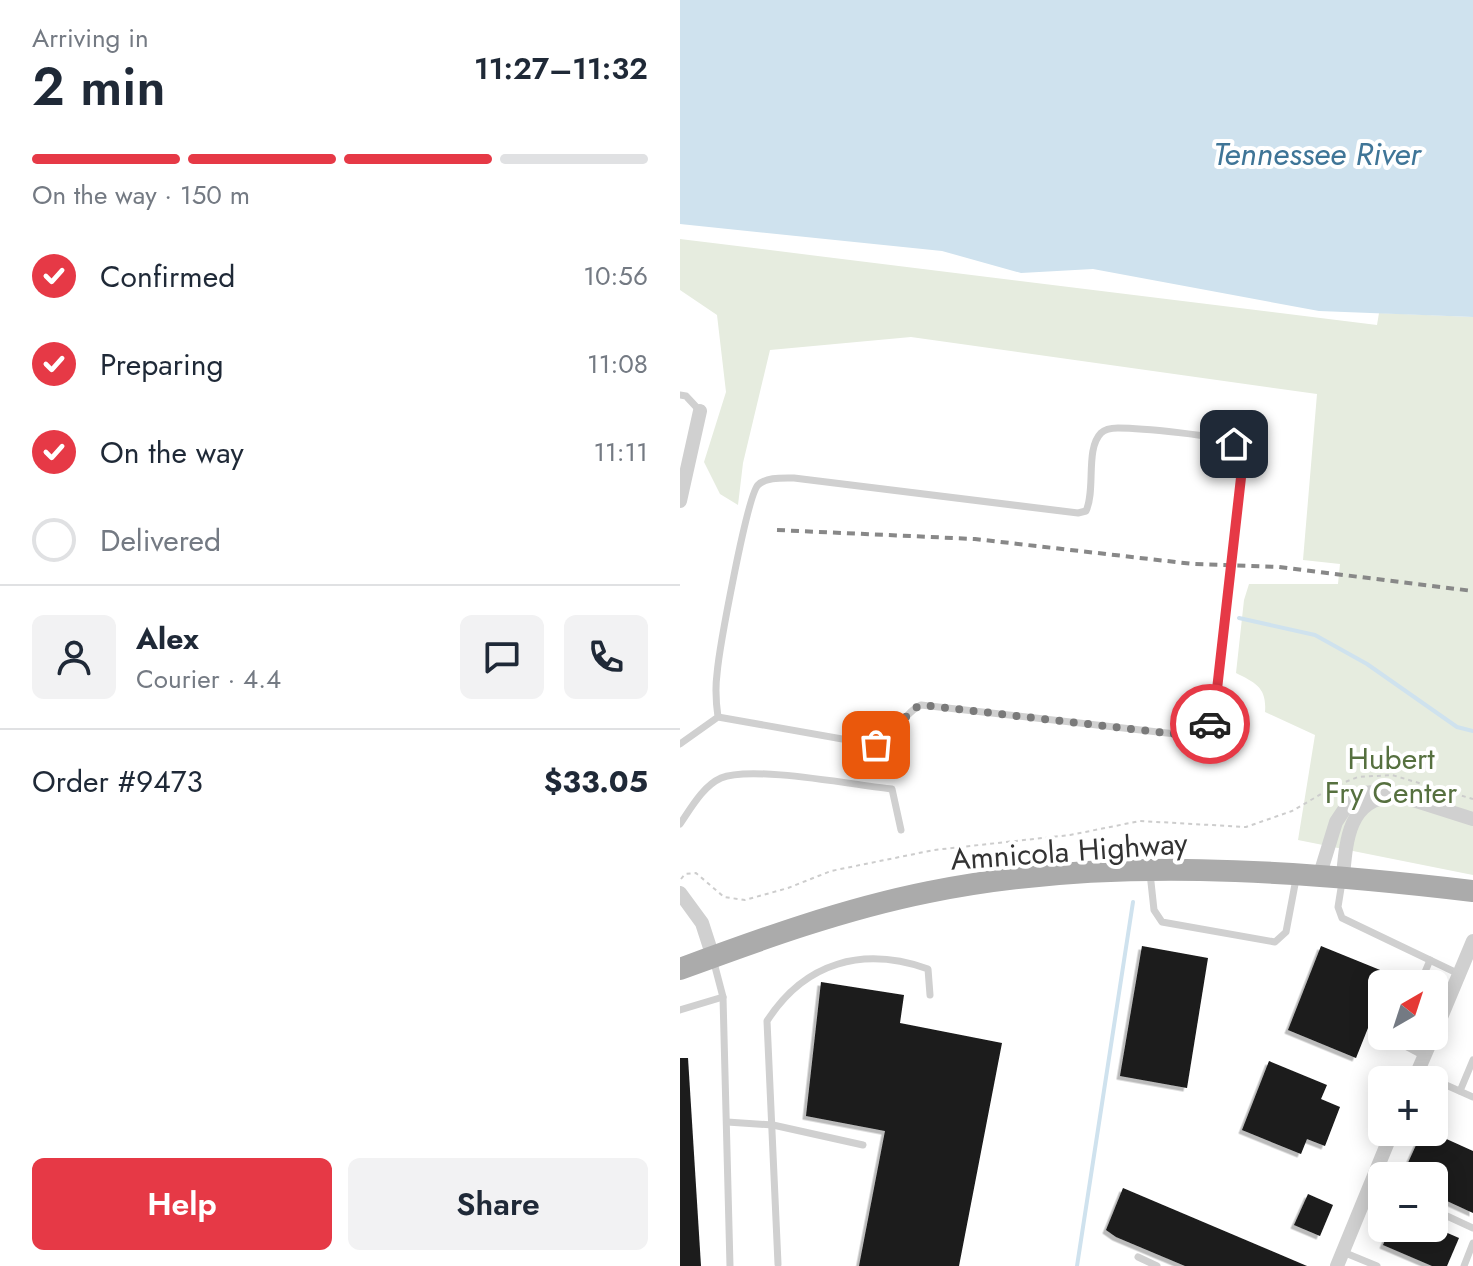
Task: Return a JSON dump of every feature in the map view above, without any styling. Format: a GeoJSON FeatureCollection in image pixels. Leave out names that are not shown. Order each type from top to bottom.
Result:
{"type":"FeatureCollection","features":[{"type":"Feature","properties":{"kind":"main road","name":"Amnicola Highway"},"geometry":{"type":"LineString","coordinates":[[680,969],[815,922],[929,892],[1057,875],[1150,871],[1308,874],[1473,891]]}},
{"type":"Feature","properties":{"kind":"street"},"geometry":{"type":"LineString","coordinates":[[680,501],[687,439],[700,411]]}},
{"type":"Feature","properties":{"kind":"street"},"geometry":{"type":"LineString","coordinates":[[1308,874],[1348,804],[1363,793],[1376,790],[1473,819]]}},
{"type":"Feature","properties":{"kind":"street"},"geometry":{"type":"LineString","coordinates":[[1343,876],[1350,824],[1370,803],[1385,797],[1399,797]]}},
{"type":"Feature","properties":{"kind":"street"},"geometry":{"type":"LineString","coordinates":[[680,893],[702,923],[713,957]]}},
{"type":"Feature","properties":{"kind":"street"},"geometry":{"type":"LineString","coordinates":[[1448,1001],[1473,941]]}},
{"type":"Feature","properties":{"kind":"street"},"geometry":{"type":"LineString","coordinates":[[1420,1066],[1428,1050]]}},
{"type":"Feature","properties":{"kind":"street"},"geometry":{"type":"LineString","coordinates":[[1340,1259],[1368,1201]]}},
{"type":"Feature","properties":{"kind":"lane"},"geometry":{"type":"LineString","coordinates":[[680,395],[686,396],[700,411]]}},
{"type":"Feature","properties":{"kind":"lane"},"geometry":{"type":"LineString","coordinates":[[680,744],[718,717],[876,745],[887,744],[909,710],[921,705],[1193,736],[1203,731],[1210,723],[1215,707],[1243,460],[1241,452],[1234,444],[1219,438],[1108,429],[1101,433],[1093,453],[1090,503],[1086,511],[1078,513],[794,478],[762,482],[755,488],[748,509],[724,628],[717,674],[718,717]]}},
{"type":"Feature","properties":{"kind":"lane"},"geometry":{"type":"LineString","coordinates":[[680,824],[704,792],[719,779],[753,773],[892,789],[901,830]]}},
{"type":"Feature","properties":{"kind":"lane"},"geometry":{"type":"LineString","coordinates":[[1150,871],[1154,910],[1162,922],[1275,942],[1286,932],[1308,874]]}},
{"type":"Feature","properties":{"kind":"lane"},"geometry":{"type":"LineString","coordinates":[[1343,876],[1338,907],[1342,918],[1459,974]]}},
{"type":"Feature","properties":{"kind":"lane"},"geometry":{"type":"LineString","coordinates":[[713,957],[723,997],[730,1266]]}},
{"type":"Feature","properties":{"kind":"lane"},"geometry":{"type":"LineString","coordinates":[[1426,970],[1430,960]]}},
{"type":"Feature","properties":{"kind":"lane"},"geometry":{"type":"LineString","coordinates":[[778,1264],[767,1021],[780,1000],[811,976],[835,963],[906,961],[928,969],[930,995]]}},
{"type":"Feature","properties":{"kind":"lane"},"geometry":{"type":"LineString","coordinates":[[680,1010],[723,997]]}},
{"type":"Feature","properties":{"kind":"lane"},"geometry":{"type":"LineString","coordinates":[[1413,1050],[1425,1056]]}},
{"type":"Feature","properties":{"kind":"lane"},"geometry":{"type":"LineString","coordinates":[[1460,1091],[1473,1060]]}},
{"type":"Feature","properties":{"kind":"lane"},"geometry":{"type":"LineString","coordinates":[[1448,1087],[1473,1097]]}},
{"type":"Feature","properties":{"kind":"lane"},"geometry":{"type":"LineString","coordinates":[[727,1122],[773,1125],[863,1145]]}},
{"type":"Feature","properties":{"kind":"lane"},"geometry":{"type":"LineString","coordinates":[[1448,1216],[1473,1228]]}},
{"type":"Feature","properties":{"kind":"lane"},"geometry":{"type":"LineString","coordinates":[[1464,1266],[1473,1243]]}},
{"type":"Feature","properties":{"kind":"lane"},"geometry":{"type":"LineString","coordinates":[[1138,1257],[1157,1266]]}},
{"type":"Feature","properties":{"kind":"lane"},"geometry":{"type":"LineString","coordinates":[[1340,1259],[1377,1266]]}},
{"type":"Feature","properties":{"kind":"path"},"geometry":{"type":"LineString","coordinates":[[680,880],[685,874],[696,873],[724,897],[745,900],[831,871],[947,848],[1070,835],[1140,821],[1246,827],[1292,811],[1335,786],[1358,777],[1392,775],[1473,799]]}},
{"type":"Feature","properties":{"kind":"green space","name":"Hubert Fry Center"},"geometry":{"type":"Polygon","coordinates":[[[680,239],[1377,325],[1379,313],[1473,317],[1473,875],[1298,840],[1315,735],[1265,712],[1264,697],[1259,687],[1236,673],[1244,600],[1249,584],[1338,584],[1340,564],[1303,560],[1317,394],[911,337],[770,350],[743,463],[738,505],[720,494],[704,462],[726,392],[717,315],[680,290],[680,239]]]}},
{"type":"Feature","properties":{"kind":"water","name":"Tennessee River"},"geometry":{"type":"Polygon","coordinates":[[[680,0],[1473,0],[1473,317],[1319,311],[1093,269],[1021,273],[942,251],[680,224],[680,0]]]}},
{"type":"Feature","properties":{"kind":"building"},"geometry":{"type":"Polygon","coordinates":[[[1142,946],[1208,958],[1187,1088],[1120,1076],[1142,946]]]}},
{"type":"Feature","properties":{"kind":"building"},"geometry":{"type":"Polygon","coordinates":[[[1321,946],[1380,970],[1368,970],[1368,1028],[1356,1058],[1288,1030],[1321,946]]]}},
{"type":"Feature","properties":{"kind":"building"},"geometry":{"type":"Polygon","coordinates":[[[821,982],[904,995],[900,1023],[1002,1043],[959,1266],[859,1266],[885,1131],[806,1116],[821,982]]]}},
{"type":"Feature","properties":{"kind":"building"},"geometry":{"type":"Polygon","coordinates":[[[680,1058],[688,1058],[701,1266],[680,1266],[680,1058]]]}},
{"type":"Feature","properties":{"kind":"building"},"geometry":{"type":"Polygon","coordinates":[[[1269,1061],[1327,1085],[1321,1099],[1340,1107],[1325,1146],[1307,1139],[1301,1154],[1242,1130],[1269,1061]]]}},
{"type":"Feature","properties":{"kind":"building"},"geometry":{"type":"Polygon","coordinates":[[[1448,1140],[1473,1151],[1473,1213],[1448,1201],[1448,1162],[1408,1162],[1416,1146],[1448,1146],[1448,1140]]]}},
{"type":"Feature","properties":{"kind":"building"},"geometry":{"type":"Polygon","coordinates":[[[1123,1188],[1307,1266],[1185,1266],[1116,1237],[1106,1230],[1123,1188]]]}},
{"type":"Feature","properties":{"kind":"building"},"geometry":{"type":"Polygon","coordinates":[[[1308,1194],[1333,1205],[1320,1236],[1294,1225],[1308,1194]]]}},
{"type":"Feature","properties":{"kind":"building"},"geometry":{"type":"Polygon","coordinates":[[[1448,1233],[1459,1238],[1447,1266],[1432,1266],[1383,1245],[1384,1242],[1448,1242],[1448,1233]]]}},
{"type":"Feature","properties":{"kind":"waterway"},"geometry":{"type":"LineString","coordinates":[[1239,618],[1315,635],[1367,664],[1457,727],[1473,731]]}},
{"type":"Feature","properties":{"kind":"waterway"},"geometry":{"type":"LineString","coordinates":[[1077,1266],[1133,902]]}},
{"type":"Feature","properties":{"kind":"railway"},"geometry":{"type":"LineString","coordinates":[[777,530],[975,539],[1193,564],[1279,567],[1473,591]]}},
{"type":"Feature","properties":{"kind":"way so far"},"geometry":{"type":"LineString","coordinates":[[876,745],[887,744],[909,710],[921,705],[1193,736],[1210,724]]}},
{"type":"Feature","properties":{"kind":"route"},"geometry":{"type":"LineString","coordinates":[[1210,724],[1215,707],[1243,460],[1234,444]]}}]}
